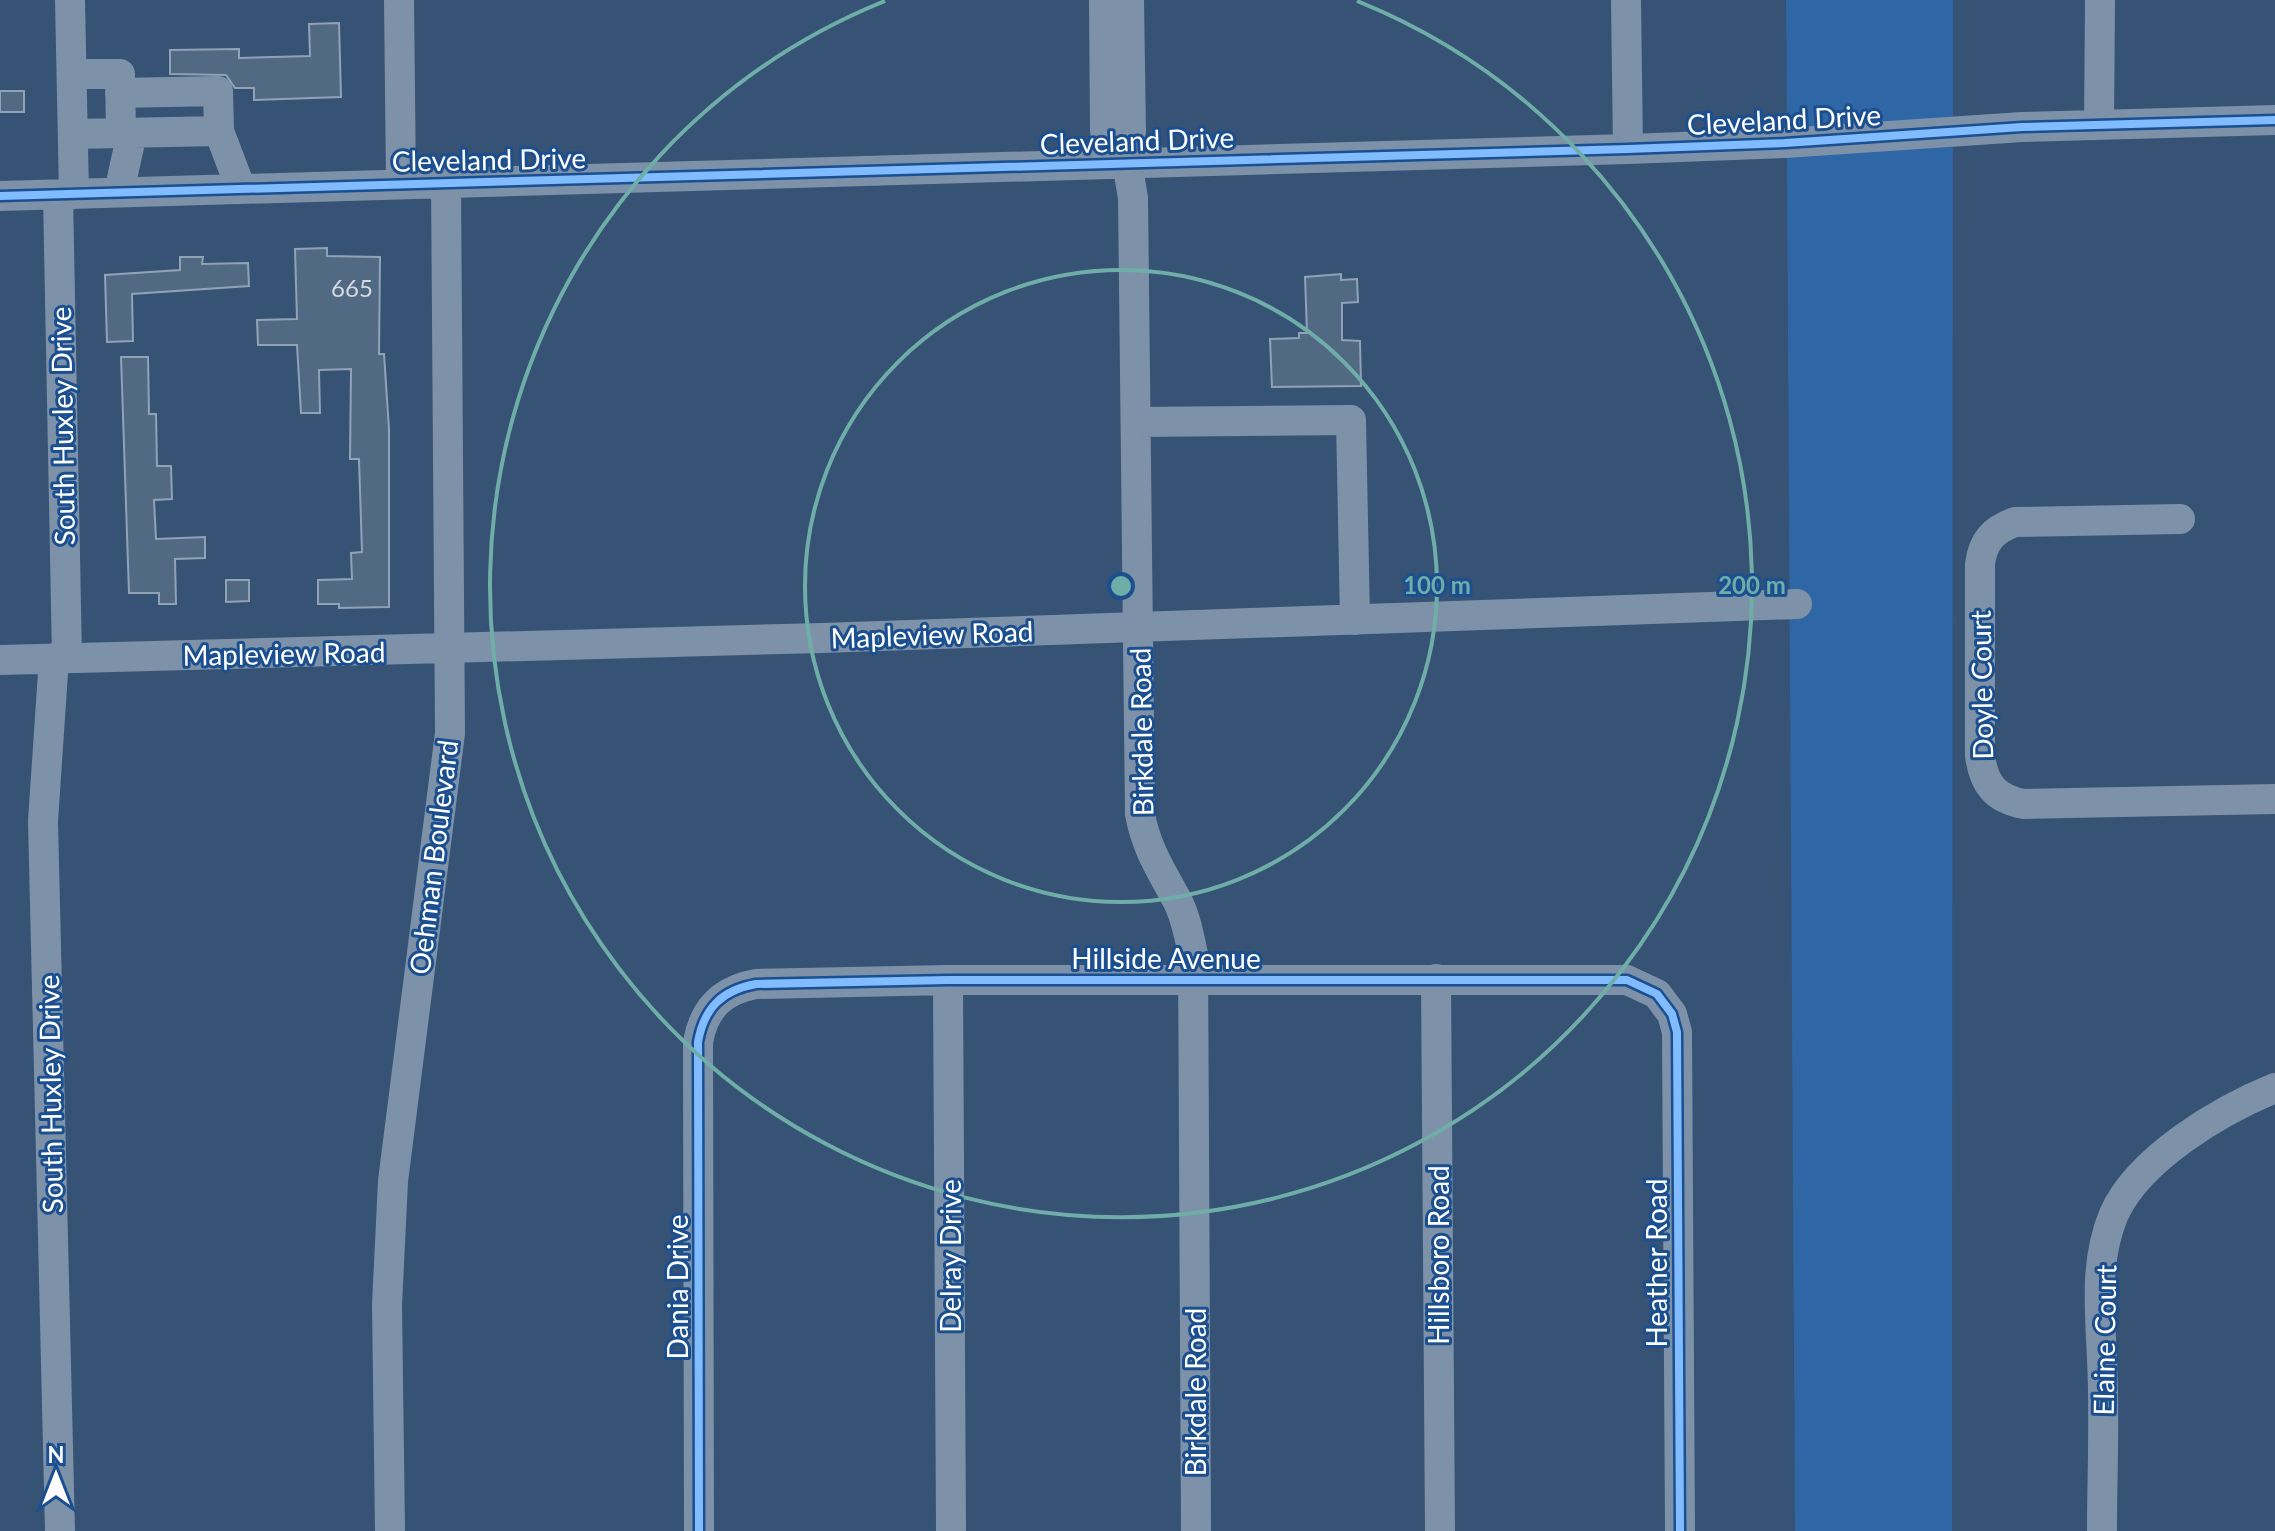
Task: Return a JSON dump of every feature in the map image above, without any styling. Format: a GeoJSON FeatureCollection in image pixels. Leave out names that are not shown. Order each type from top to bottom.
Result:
{"type":"FeatureCollection","features":[{"type":"Feature","properties":{"kind":"street","name":"South Huxley Drive"},"geometry":{"type":"LineString","coordinates":[[60,1531],[43,821],[60,658],[66,194],[73,134],[70,0]]}},
{"type":"Feature","properties":{"kind":"street"},"geometry":{"type":"LineString","coordinates":[[399,0],[401,183]]}},
{"type":"Feature","properties":{"kind":"street"},"geometry":{"type":"LineString","coordinates":[[1104,0],[1105,132],[1127,162]]}},
{"type":"Feature","properties":{"kind":"street"},"geometry":{"type":"LineString","coordinates":[[1127,162],[1131,131],[1129,0]]}},
{"type":"Feature","properties":{"kind":"street"},"geometry":{"type":"LineString","coordinates":[[1626,0],[1628,149]]}},
{"type":"Feature","properties":{"kind":"street"},"geometry":{"type":"LineString","coordinates":[[2099,125],[2100,0]]}},
{"type":"Feature","properties":{"kind":"street"},"geometry":{"type":"LineString","coordinates":[[72,74],[120,74],[126,133],[119,192]]}},
{"type":"Feature","properties":{"kind":"street"},"geometry":{"type":"LineString","coordinates":[[73,134],[126,133],[218,91],[219,131],[241,189]]}},
{"type":"Feature","properties":{"kind":"street"},"geometry":{"type":"LineString","coordinates":[[120,93],[219,131]]}},
{"type":"Feature","properties":{"kind":"street","name":"Cleveland Drive"},"geometry":{"type":"LineString","coordinates":[[0,196],[1628,149],[2099,125],[2275,120]]}},
{"type":"Feature","properties":{"kind":"street","name":"Birkdale Road"},"geometry":{"type":"LineString","coordinates":[[1127,162],[1133,198],[1140,814],[1155,864],[1178,901],[1187,925],[1193,980],[1196,1531]]}},
{"type":"Feature","properties":{"kind":"street","name":"Oehman Boulevard"},"geometry":{"type":"LineString","coordinates":[[390,1531],[387,1305],[393,1181],[450,733],[446,182]]}},
{"type":"Feature","properties":{"kind":"street"},"geometry":{"type":"LineString","coordinates":[[1136,422],[1351,420],[1355,620]]}},
{"type":"Feature","properties":{"kind":"street","name":"Doyle Court"},"geometry":{"type":"LineString","coordinates":[[2180,519],[2015,522],[2001,527],[1986,540],[1980,564],[1980,756],[1983,774],[1992,790],[2005,800],[2024,804],[2275,799]]}},
{"type":"Feature","properties":{"kind":"street","name":"Mapleview Road"},"geometry":{"type":"LineString","coordinates":[[0,660],[1138,627],[1797,604]]}},
{"type":"Feature","properties":{"kind":"street","name":"Hillsboro Road"},"geometry":{"type":"LineString","coordinates":[[1436,979],[1440,1531]]}},
{"type":"Feature","properties":{"kind":"street","name":"Hillside Avenue"},"geometry":{"type":"LineString","coordinates":[[698,1042],[709,1008],[737,988],[756,984],[948,980],[1627,980],[1644,985],[1662,999]]}},
{"type":"Feature","properties":{"kind":"street","name":"Delray Drive"},"geometry":{"type":"LineString","coordinates":[[948,980],[951,1531]]}},
{"type":"Feature","properties":{"kind":"street","name":"Heather Road"},"geometry":{"type":"LineString","coordinates":[[1662,999],[1677,1032],[1680,1531]]}},
{"type":"Feature","properties":{"kind":"street","name":"Dania Drive"},"geometry":{"type":"LineString","coordinates":[[698,1042],[699,1531]]}},
{"type":"Feature","properties":{"kind":"street","name":"Elaine Court"},"geometry":{"type":"LineString","coordinates":[[2102,1531],[2102,1359],[2098,1296],[2101,1267],[2115,1213],[2140,1179],[2180,1141],[2239,1102],[2275,1088]]}},
{"type":"Feature","properties":{"kind":"shaded area"},"geometry":{"type":"Polygon","coordinates":[[[1786,0],[1953,0],[1952,1531],[1795,1531],[1786,0]]]}},
{"type":"Feature","properties":{"kind":"building"},"geometry":{"type":"Polygon","coordinates":[[[339,23],[341,97],[254,100],[254,88],[235,88],[226,75],[170,74],[170,50],[239,49],[239,58],[310,56],[309,24],[339,23]]]}},
{"type":"Feature","properties":{"kind":"building"},"geometry":{"type":"Polygon","coordinates":[[[0,91],[24,91],[24,112],[0,112],[0,91]]]}},
{"type":"Feature","properties":{"kind":"building"},"geometry":{"type":"Polygon","coordinates":[[[327,248],[327,256],[380,257],[379,354],[384,354],[389,429],[389,607],[339,608],[339,604],[318,604],[318,580],[352,579],[351,553],[362,552],[359,459],[350,459],[351,369],[319,370],[320,413],[301,413],[297,345],[258,345],[257,320],[297,319],[295,249],[327,248]]]}},
{"type":"Feature","properties":{"kind":"building"},"geometry":{"type":"Polygon","coordinates":[[[180,257],[203,257],[202,264],[248,263],[249,286],[132,294],[133,341],[107,342],[105,275],[180,270],[180,257]]]}},
{"type":"Feature","properties":{"kind":"building"},"geometry":{"type":"Polygon","coordinates":[[[1341,274],[1341,280],[1357,279],[1358,302],[1342,303],[1342,340],[1360,341],[1361,386],[1272,387],[1270,339],[1299,338],[1299,333],[1307,333],[1305,277],[1341,274]]]}},
{"type":"Feature","properties":{"kind":"building"},"geometry":{"type":"Polygon","coordinates":[[[121,357],[148,357],[149,414],[156,414],[157,466],[171,466],[172,499],[154,500],[156,539],[205,537],[205,558],[175,559],[176,604],[159,604],[159,593],[129,593],[121,357]]]}},
{"type":"Feature","properties":{"kind":"building"},"geometry":{"type":"Polygon","coordinates":[[[226,580],[249,580],[249,601],[226,602],[226,580]]]}},
{"type":"Feature","properties":{"kind":"cycle path"},"geometry":{"type":"LineString","coordinates":[[0,196],[1628,149],[1785,143],[2022,127],[2275,120]]}},
{"type":"Feature","properties":{"kind":"cycle path"},"geometry":{"type":"LineString","coordinates":[[699,1531],[698,1042],[705,1019],[724,996],[756,984],[948,980],[1627,980],[1657,994],[1672,1014],[1677,1032],[1680,1531]]}}]}
